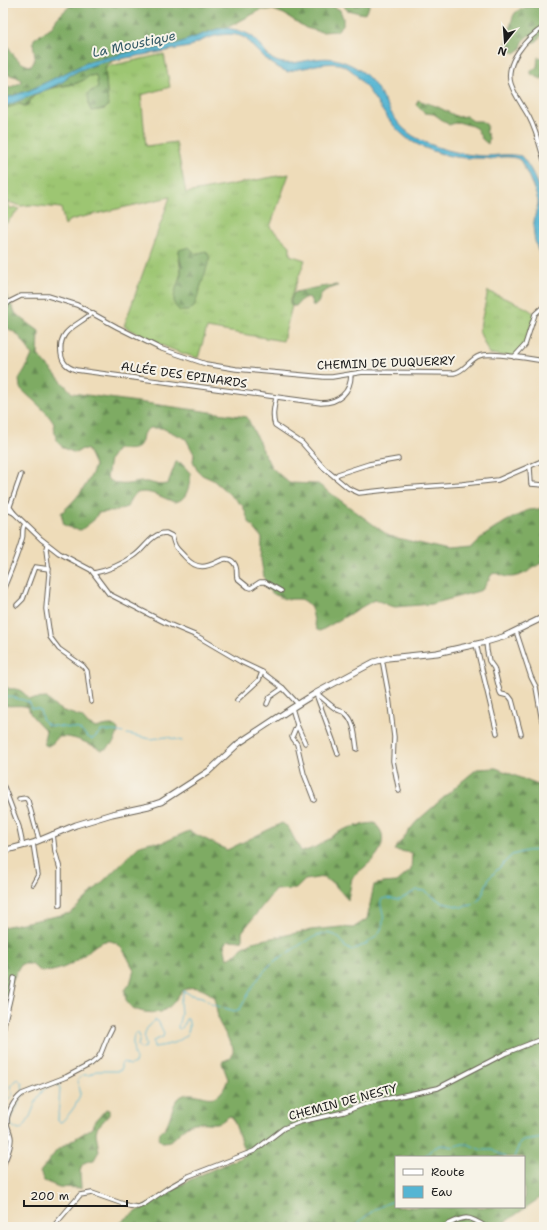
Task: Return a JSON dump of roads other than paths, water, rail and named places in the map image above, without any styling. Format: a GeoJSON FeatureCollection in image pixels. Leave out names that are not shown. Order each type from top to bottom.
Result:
{"type":"FeatureCollection","features":[{"type":"Feature","properties":{"kind":"street"},"geometry":{"type":"LineString","coordinates":[[544,27],[527,40],[511,66],[509,76],[512,86],[530,118],[544,160]]}},
{"type":"Feature","properties":{"kind":"street","name":"CHEMIN DE DUQUERRY"},"geometry":{"type":"LineString","coordinates":[[3,309],[9,302],[21,296],[48,296],[72,303],[159,348],[206,364],[236,369],[332,377],[366,372],[454,373],[461,370],[475,358],[485,354],[544,361]]}},
{"type":"Feature","properties":{"kind":"street"},"geometry":{"type":"LineString","coordinates":[[514,357],[524,345],[535,314],[544,306]]}},
{"type":"Feature","properties":{"kind":"street","name":"ALLÉE DES EPINARDS"},"geometry":{"type":"LineString","coordinates":[[92,313],[69,330],[62,338],[60,348],[61,356],[66,366],[70,368],[100,374],[321,403],[330,403],[342,397],[349,386],[350,374]]}},
{"type":"Feature","properties":{"kind":"street"},"geometry":{"type":"LineString","coordinates":[[276,398],[273,412],[273,420],[275,425],[302,443],[324,468],[348,488],[360,493],[498,480],[544,460]]}},
{"type":"Feature","properties":{"kind":"street"},"geometry":{"type":"LineString","coordinates":[[335,477],[338,474],[369,464],[398,459]]}},
{"type":"Feature","properties":{"kind":"street"},"geometry":{"type":"LineString","coordinates":[[530,467],[531,484],[544,485]]}},
{"type":"Feature","properties":{"kind":"street"},"geometry":{"type":"LineString","coordinates":[[10,506],[21,475]]}},
{"type":"Feature","properties":{"kind":"street"},"geometry":{"type":"LineString","coordinates":[[3,498],[14,513],[47,545],[94,573],[109,594],[166,623],[197,636],[241,662],[262,672],[283,688],[298,704]]}},
{"type":"Feature","properties":{"kind":"street"},"geometry":{"type":"LineString","coordinates":[[3,508],[14,513]]}},
{"type":"Feature","properties":{"kind":"street"},"geometry":{"type":"LineString","coordinates":[[3,590],[16,560],[22,539],[22,529],[25,524]]}},
{"type":"Feature","properties":{"kind":"street"},"geometry":{"type":"LineString","coordinates":[[94,573],[108,570],[120,565],[136,555],[158,534],[166,533],[172,536],[176,548],[188,561],[196,566],[202,567],[223,560],[229,560],[236,566],[237,578],[248,587],[251,588],[260,582],[265,582],[281,591]]}},
{"type":"Feature","properties":{"kind":"street"},"geometry":{"type":"LineString","coordinates":[[47,545],[46,549],[49,568],[46,609],[50,637],[58,649],[83,666],[87,671],[91,702]]}},
{"type":"Feature","properties":{"kind":"street"},"geometry":{"type":"LineString","coordinates":[[17,605],[23,598],[35,567],[49,568]]}},
{"type":"Feature","properties":{"kind":"street"},"geometry":{"type":"LineString","coordinates":[[3,851],[33,843],[76,825],[112,814],[161,802],[210,771],[239,743],[298,704],[354,671],[374,662],[382,659],[438,653],[486,642],[503,637],[544,617]]}},
{"type":"Feature","properties":{"kind":"street"},"geometry":{"type":"LineString","coordinates":[[516,631],[531,677],[536,687],[542,720]]}},
{"type":"Feature","properties":{"kind":"street"},"geometry":{"type":"LineString","coordinates":[[486,642],[486,651],[489,661],[494,668],[500,692],[501,694],[509,696],[512,700],[521,734]]}},
{"type":"Feature","properties":{"kind":"street"},"geometry":{"type":"LineString","coordinates":[[476,644],[497,733]]}},
{"type":"Feature","properties":{"kind":"street"},"geometry":{"type":"LineString","coordinates":[[382,659],[394,737],[393,761],[399,791]]}},
{"type":"Feature","properties":{"kind":"street"},"geometry":{"type":"LineString","coordinates":[[237,700],[258,680],[262,672]]}},
{"type":"Feature","properties":{"kind":"street"},"geometry":{"type":"LineString","coordinates":[[267,704],[270,697],[283,688]]}},
{"type":"Feature","properties":{"kind":"street"},"geometry":{"type":"LineString","coordinates":[[316,693],[349,718],[352,724],[357,749]]}},
{"type":"Feature","properties":{"kind":"street"},"geometry":{"type":"LineString","coordinates":[[316,693],[338,754]]}},
{"type":"Feature","properties":{"kind":"street"},"geometry":{"type":"LineString","coordinates":[[292,708],[305,744]]}},
{"type":"Feature","properties":{"kind":"street"},"geometry":{"type":"LineString","coordinates":[[297,725],[292,737],[297,744],[304,774],[314,800]]}},
{"type":"Feature","properties":{"kind":"street"},"geometry":{"type":"LineString","coordinates":[[4,788],[19,827],[23,846]]}},
{"type":"Feature","properties":{"kind":"street"},"geometry":{"type":"LineString","coordinates":[[19,798],[26,798],[28,801],[39,840]]}},
{"type":"Feature","properties":{"kind":"street"},"geometry":{"type":"LineString","coordinates":[[53,834],[55,851],[60,869],[60,904]]}},
{"type":"Feature","properties":{"kind":"street"},"geometry":{"type":"LineString","coordinates":[[33,843],[38,875],[33,884]]}},
{"type":"Feature","properties":{"kind":"street"},"geometry":{"type":"LineString","coordinates":[[3,1047],[6,1013],[14,978]]}},
{"type":"Feature","properties":{"kind":"street"},"geometry":{"type":"LineString","coordinates":[[3,1166],[11,1144],[7,1120],[11,1108],[17,1098],[22,1094],[66,1077],[94,1061],[101,1053],[112,1028]]}},
{"type":"Feature","properties":{"kind":"street","name":"CHEMIN DE NESTY"},"geometry":{"type":"LineString","coordinates":[[53,1227],[80,1195],[92,1193],[128,1206],[138,1207],[189,1176],[254,1151],[284,1128],[300,1122],[344,1112],[367,1103],[438,1088],[506,1053],[544,1038]]}},
{"type":"Feature","properties":{"kind":"street"},"geometry":{"type":"LineString","coordinates":[[443,1227],[465,1218],[474,1219],[486,1227]]}},
{"type":"Feature","properties":{"kind":"water"},"geometry":{"type":"Polygon","coordinates":[[[227,28],[242,32],[252,37],[267,54],[276,61],[291,63],[324,58],[345,62],[356,68],[366,75],[375,85],[393,116],[405,130],[413,136],[439,148],[479,156],[521,156],[536,180],[540,193],[544,221],[544,264],[534,235],[535,214],[538,202],[530,180],[520,160],[507,157],[493,159],[456,157],[431,150],[413,142],[396,128],[355,74],[339,64],[331,63],[288,72],[269,61],[245,38],[231,34],[209,38],[189,47],[102,62],[78,71],[64,81],[48,89],[3,107],[3,99],[30,90],[88,62],[130,52],[173,45],[217,29],[227,28]]]}},
{"type":"Feature","properties":{"kind":"waterway"},"geometry":{"type":"LineString","coordinates":[[3,695],[29,702],[31,708],[39,709],[43,720],[48,725],[79,729],[89,738],[93,739],[101,731],[123,733]]}},
{"type":"Feature","properties":{"kind":"waterway"},"geometry":{"type":"LineString","coordinates":[[127,734],[151,739],[167,737],[182,741]]}},
{"type":"Feature","properties":{"kind":"waterway"},"geometry":{"type":"LineString","coordinates":[[23,1095],[10,1121],[14,1128],[19,1130],[24,1126],[43,1090],[58,1084],[60,1088],[58,1121],[61,1122],[71,1112],[77,1103],[80,1094],[77,1081],[82,1075],[89,1075],[96,1071],[119,1071],[121,1070],[121,1064],[123,1062],[130,1065],[135,1063],[136,1059],[133,1043],[135,1033],[138,1033],[140,1037],[138,1046],[141,1049],[146,1046],[144,1039],[147,1028],[155,1020],[158,1021],[164,1033],[163,1037],[153,1041],[154,1047],[174,1043],[185,1037],[188,1032],[188,1019],[186,1019],[182,1028],[179,1029],[178,1027],[181,1014],[180,1002],[184,991],[191,995],[202,997],[213,1005],[235,1011],[240,1009],[257,981],[271,964],[318,935],[333,935],[340,939],[345,947],[352,950],[370,942],[382,928],[382,899],[386,898],[399,900],[417,890],[424,891],[443,903],[461,907],[472,905],[478,901],[482,895],[489,878],[512,855],[526,851],[544,850]]}},
{"type":"Feature","properties":{"kind":"waterway"},"geometry":{"type":"LineString","coordinates":[[3,1104],[13,1095],[10,1086],[18,1079],[22,1083],[23,1092]]}},
{"type":"Feature","properties":{"kind":"waterway"},"geometry":{"type":"LineString","coordinates":[[514,1156],[520,1143],[523,1141],[544,1138]]}},
{"type":"Feature","properties":{"kind":"waterway"},"geometry":{"type":"LineString","coordinates":[[425,1156],[438,1146],[443,1145],[453,1147],[462,1144],[468,1144],[481,1150],[492,1150],[504,1156]]}},
{"type":"Feature","properties":{"kind":"waterway"},"geometry":{"type":"LineString","coordinates":[[355,1227],[374,1211],[386,1204],[395,1201]]}},
{"type":"Feature","properties":{"kind":"water label","name":"La Moustique"},"geometry":{"type":"Point","coordinates":[134,44]}}]}
